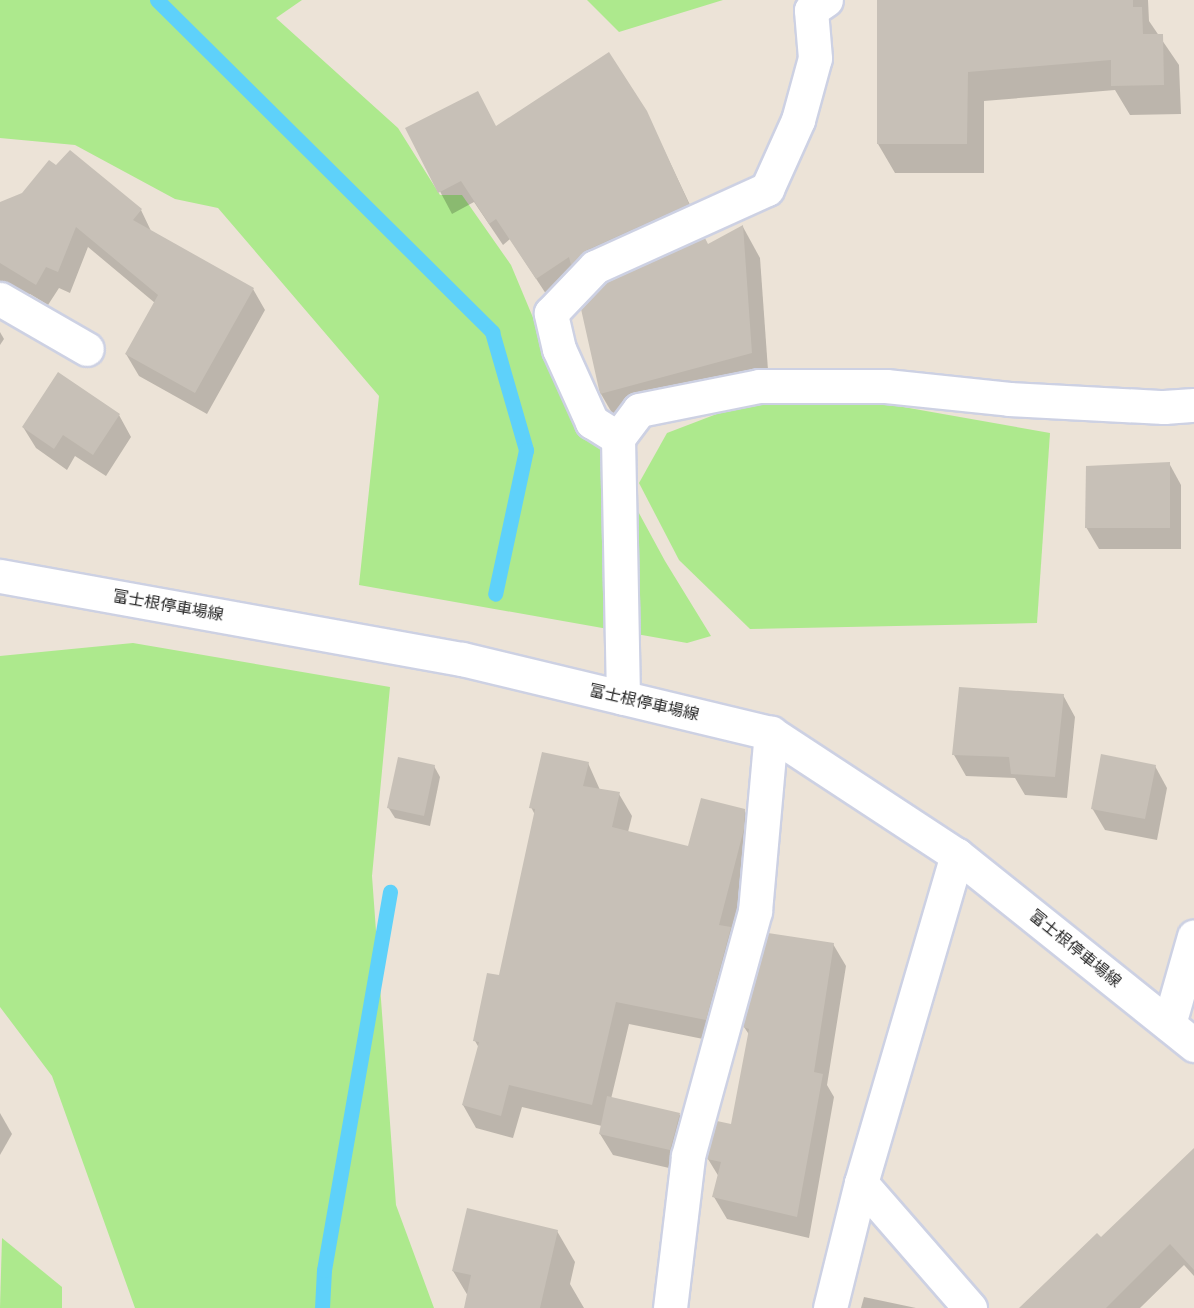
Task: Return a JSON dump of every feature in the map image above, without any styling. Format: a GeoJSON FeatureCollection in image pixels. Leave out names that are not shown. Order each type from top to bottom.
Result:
{"type":"FeatureCollection","features":[{"type":"Feature","properties":{"kind":"street"},"geometry":{"type":"LineString","coordinates":[[618,438],[592,422],[559,349],[551,313],[595,267],[767,189],[798,120],[815,58],[811,10],[826,0]]}},
{"type":"Feature","properties":{"kind":"street"},"geometry":{"type":"LineString","coordinates":[[0,299],[87,349]]}},
{"type":"Feature","properties":{"kind":"street"},"geometry":{"type":"LineString","coordinates":[[623,698],[618,438],[639,410],[759,386],[886,386],[1008,399],[1164,407],[1194,405]]}},
{"type":"Feature","properties":{"kind":"street","name":"富士根停車場線"},"geometry":{"type":"LineString","coordinates":[[0,576],[462,659],[771,732],[957,855],[1194,1044]]}},
{"type":"Feature","properties":{"kind":"street"},"geometry":{"type":"LineString","coordinates":[[670,1308],[688,1156],[755,911],[771,732]]}},
{"type":"Feature","properties":{"kind":"street"},"geometry":{"type":"LineString","coordinates":[[830,1308],[861,1183],[957,855]]}},
{"type":"Feature","properties":{"kind":"street"},"geometry":{"type":"LineString","coordinates":[[1169,1024],[1194,936]]}},
{"type":"Feature","properties":{"kind":"street"},"geometry":{"type":"LineString","coordinates":[[861,1183],[970,1308]]}},
{"type":"Feature","properties":{"kind":"green space"},"geometry":{"type":"Polygon","coordinates":[[[0,0],[302,0],[276,18],[398,128],[440,195],[462,195],[511,265],[534,320],[665,561],[711,636],[687,643],[359,585],[379,396],[218,208],[175,199],[75,145],[0,138],[0,0]]]}},
{"type":"Feature","properties":{"kind":"green space"},"geometry":{"type":"Polygon","coordinates":[[[587,0],[723,0],[619,32],[587,0]]]}},
{"type":"Feature","properties":{"kind":"green space"},"geometry":{"type":"Polygon","coordinates":[[[756,399],[892,405],[1050,433],[1037,623],[750,629],[679,560],[639,483],[667,433],[756,399]]]}},
{"type":"Feature","properties":{"kind":"green space"},"geometry":{"type":"Polygon","coordinates":[[[133,643],[390,687],[372,876],[396,1205],[434,1308],[135,1308],[52,1076],[0,1007],[0,656],[133,643]]]}},
{"type":"Feature","properties":{"kind":"green space"},"geometry":{"type":"Polygon","coordinates":[[[2,1238],[62,1287],[62,1308],[0,1308],[2,1238]]]}},
{"type":"Feature","properties":{"kind":"building"},"geometry":{"type":"Polygon","coordinates":[[[877,0],[1133,0],[1133,7],[1142,7],[1143,34],[1163,34],[1164,85],[1111,86],[1111,60],[968,72],[967,144],[877,144],[877,0]]]}},
{"type":"Feature","properties":{"kind":"building"},"geometry":{"type":"Polygon","coordinates":[[[609,52],[647,111],[689,204],[587,250],[571,265],[569,257],[536,279],[496,219],[489,224],[461,181],[438,193],[405,128],[478,91],[496,126],[609,52]]]}},
{"type":"Feature","properties":{"kind":"building"},"geometry":{"type":"Polygon","coordinates":[[[70,150],[142,209],[133,220],[254,288],[195,393],[125,354],[158,295],[76,227],[58,272],[46,267],[36,285],[0,263],[0,202],[22,193],[49,160],[56,165],[70,150]]]}},
{"type":"Feature","properties":{"kind":"building"},"geometry":{"type":"Polygon","coordinates":[[[743,225],[752,353],[600,394],[581,309],[606,283],[705,238],[708,244],[743,225]]]}},
{"type":"Feature","properties":{"kind":"building"},"geometry":{"type":"Polygon","coordinates":[[[58,372],[120,414],[93,455],[63,435],[54,449],[22,427],[58,372]]]}},
{"type":"Feature","properties":{"kind":"building"},"geometry":{"type":"Polygon","coordinates":[[[1170,462],[1170,528],[1085,528],[1086,466],[1170,462]]]}},
{"type":"Feature","properties":{"kind":"building"},"geometry":{"type":"Polygon","coordinates":[[[959,687],[1064,694],[1055,777],[1011,774],[1009,757],[952,755],[959,687]]]}},
{"type":"Feature","properties":{"kind":"building"},"geometry":{"type":"Polygon","coordinates":[[[542,752],[589,762],[583,786],[620,792],[612,827],[688,846],[701,798],[745,809],[744,829],[719,925],[731,927],[706,1020],[616,1002],[592,1105],[509,1085],[501,1116],[462,1105],[479,1042],[473,1041],[487,973],[499,975],[535,809],[529,808],[542,752]]]}},
{"type":"Feature","properties":{"kind":"building"},"geometry":{"type":"Polygon","coordinates":[[[1101,754],[1156,765],[1145,819],[1091,809],[1101,754]]]}},
{"type":"Feature","properties":{"kind":"building"},"geometry":{"type":"Polygon","coordinates":[[[398,757],[435,765],[424,816],[387,808],[398,757]]]}},
{"type":"Feature","properties":{"kind":"building"},"geometry":{"type":"Polygon","coordinates":[[[768,933],[834,943],[814,1072],[823,1074],[797,1217],[712,1197],[721,1162],[707,1159],[717,1121],[731,1124],[749,1029],[743,1027],[768,933]]]}},
{"type":"Feature","properties":{"kind":"building"},"geometry":{"type":"Polygon","coordinates":[[[607,1096],[680,1113],[670,1150],[599,1134],[607,1096]]]}},
{"type":"Feature","properties":{"kind":"building"},"geometry":{"type":"Polygon","coordinates":[[[1194,1148],[1194,1270],[1170,1244],[1106,1308],[1019,1308],[1097,1233],[1101,1237],[1194,1148]]]}},
{"type":"Feature","properties":{"kind":"building"},"geometry":{"type":"Polygon","coordinates":[[[467,1208],[558,1230],[540,1308],[464,1308],[471,1275],[452,1271],[467,1208]]]}},
{"type":"Feature","properties":{"kind":"waterway"},"geometry":{"type":"LineString","coordinates":[[157,0],[492,332],[526,450],[495,594]]}},
{"type":"Feature","properties":{"kind":"waterway"},"geometry":{"type":"LineString","coordinates":[[322,1308],[324,1270],[390,892]]}}]}
